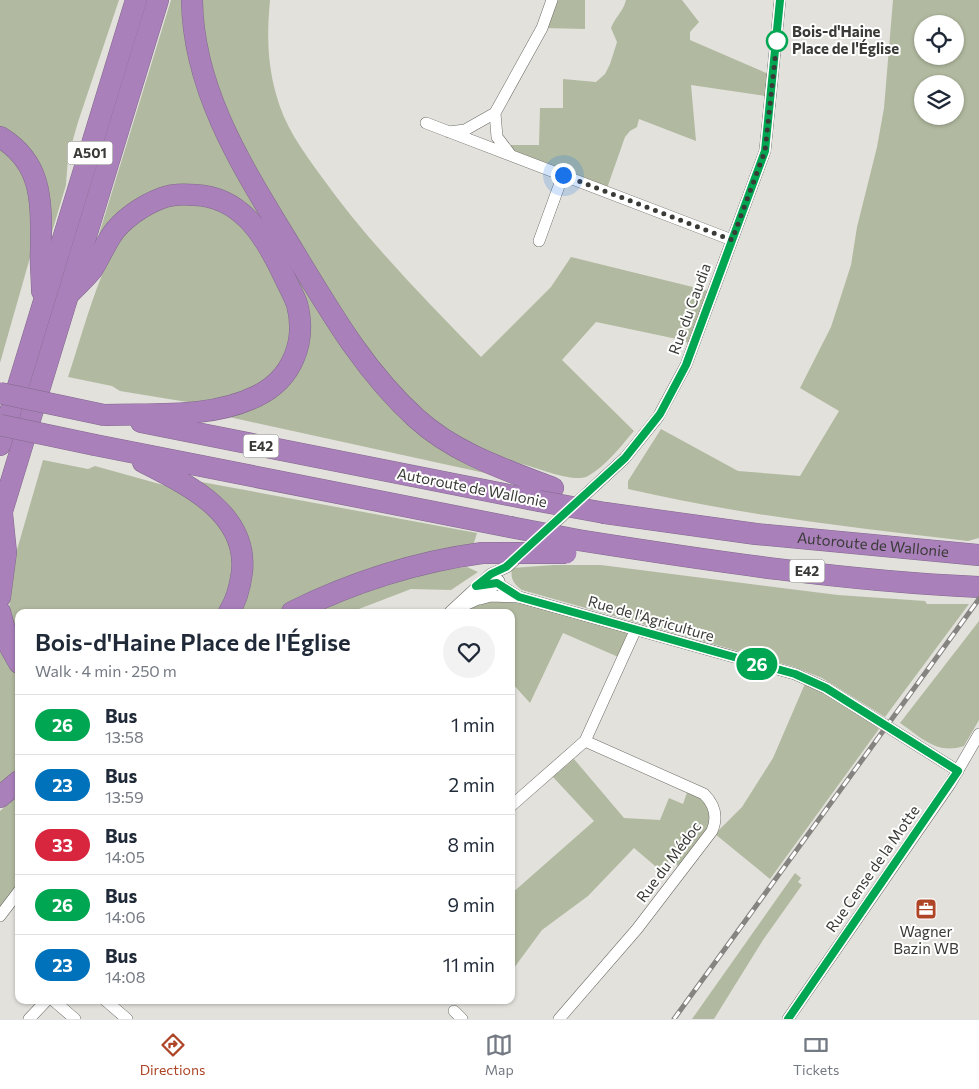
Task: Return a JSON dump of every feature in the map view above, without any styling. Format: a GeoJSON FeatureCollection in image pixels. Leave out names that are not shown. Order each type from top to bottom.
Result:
{"type":"FeatureCollection","features":[{"type":"Feature","properties":{"kind":"highway","name":"A501"},"geometry":{"type":"LineString","coordinates":[[0,446],[136,0]]}},
{"type":"Feature","properties":{"kind":"highway","name":"A501"},"geometry":{"type":"LineString","coordinates":[[1,515],[158,0]]}},
{"type":"Feature","properties":{"kind":"highway"},"geometry":{"type":"LineString","coordinates":[[192,0],[192,22],[201,64],[221,124],[241,162],[338,326],[364,363],[412,414],[445,440],[505,470],[546,495]]}},
{"type":"Feature","properties":{"kind":"highway"},"geometry":{"type":"LineString","coordinates":[[0,137],[24,156],[31,168],[40,197],[43,307]]}},
{"type":"Feature","properties":{"kind":"highway"},"geometry":{"type":"LineString","coordinates":[[69,294],[92,270],[112,234],[128,219],[141,209],[163,198],[184,194],[210,195],[228,202],[252,222],[272,252],[296,302],[299,316],[299,342],[292,364],[280,380],[258,396],[226,408],[206,411],[104,414]]}},
{"type":"Feature","properties":{"kind":"highway","name":"Autoroute de Wallonie"},"geometry":{"type":"LineString","coordinates":[[0,393],[104,414],[546,495],[614,510],[756,534],[971,555]]}},
{"type":"Feature","properties":{"kind":"highway","name":"Autoroute de Wallonie"},"geometry":{"type":"LineString","coordinates":[[0,425],[510,527],[572,546],[634,561],[674,555],[860,578],[979,587]]}},
{"type":"Feature","properties":{"kind":"highway"},"geometry":{"type":"LineString","coordinates":[[121,450],[180,481],[208,500],[228,520],[239,541],[243,564],[240,590],[230,609]]}},
{"type":"Feature","properties":{"kind":"highway"},"geometry":{"type":"LineString","coordinates":[[0,597],[0,580],[6,552],[1,515]]}},
{"type":"Feature","properties":{"kind":"highway"},"geometry":{"type":"LineString","coordinates":[[298,609],[344,588],[423,563],[482,553],[572,546]]}},
{"type":"Feature","properties":{"kind":"highway"},"geometry":{"type":"LineString","coordinates":[[0,612],[9,645],[15,656]]}},
{"type":"Feature","properties":{"kind":"highway"},"geometry":{"type":"LineString","coordinates":[[0,797],[15,784]]}},
{"type":"Feature","properties":{"kind":"street"},"geometry":{"type":"LineString","coordinates":[[448,132],[465,130],[495,113],[542,28],[552,0]]}},
{"type":"Feature","properties":{"kind":"street","name":"Rue du Caudia"},"geometry":{"type":"LineString","coordinates":[[456,609],[478,599],[625,458],[658,417],[686,365],[765,151],[780,0]]}},
{"type":"Feature","properties":{"kind":"street"},"geometry":{"type":"LineString","coordinates":[[495,113],[497,138],[503,148],[511,155]]}},
{"type":"Feature","properties":{"kind":"street"},"geometry":{"type":"LineString","coordinates":[[426,124],[732,240]]}},
{"type":"Feature","properties":{"kind":"street"},"geometry":{"type":"LineString","coordinates":[[539,241],[563,175]]}},
{"type":"Feature","properties":{"kind":"street","name":"Rue du Caudia"},"geometry":{"type":"LineString","coordinates":[[453,609],[476,586],[496,581]]}},
{"type":"Feature","properties":{"kind":"street","name":"Rue de l'Agriculture"},"geometry":{"type":"LineString","coordinates":[[496,581],[515,594],[635,631],[795,674],[816,683],[958,771]]}},
{"type":"Feature","properties":{"kind":"street"},"geometry":{"type":"LineString","coordinates":[[515,802],[585,741],[635,631]]}},
{"type":"Feature","properties":{"kind":"street","name":"Rue Cense de la Motte"},"geometry":{"type":"LineString","coordinates":[[788,1019],[958,771],[979,734]]}},
{"type":"Feature","properties":{"kind":"street","name":"Rue du Médoc"},"geometry":{"type":"LineString","coordinates":[[559,1019],[637,929],[712,832],[715,821],[712,801],[704,794],[585,741]]}},
{"type":"Feature","properties":{"kind":"street"},"geometry":{"type":"LineString","coordinates":[[0,916],[15,896]]}},
{"type":"Feature","properties":{"kind":"street"},"geometry":{"type":"LineString","coordinates":[[29,1019],[43,1004]]}},
{"type":"Feature","properties":{"kind":"street"},"geometry":{"type":"LineString","coordinates":[[58,1004],[75,1019]]}},
{"type":"Feature","properties":{"kind":"street"},"geometry":{"type":"LineString","coordinates":[[110,1004],[127,1019]]}},
{"type":"Feature","properties":{"kind":"green space"},"geometry":{"type":"Polygon","coordinates":[[[0,0],[119,0],[78,122],[68,157],[66,185],[49,242],[48,206],[0,131],[0,0]]]}},
{"type":"Feature","properties":{"kind":"green space"},"geometry":{"type":"Polygon","coordinates":[[[171,0],[186,0],[193,58],[378,389],[517,480],[220,415],[302,354],[262,224],[185,185],[101,239],[99,234],[171,0]]]}},
{"type":"Feature","properties":{"kind":"green space"},"geometry":{"type":"Polygon","coordinates":[[[202,0],[270,0],[268,36],[273,82],[279,105],[294,137],[358,224],[439,314],[481,357],[551,287],[571,257],[713,292],[694,345],[677,339],[596,322],[562,360],[634,431],[601,467],[582,478],[567,477],[486,452],[447,430],[399,387],[378,363],[324,284],[268,191],[227,113],[210,62],[205,36],[202,0]]]}},
{"type":"Feature","properties":{"kind":"green space"},"geometry":{"type":"Polygon","coordinates":[[[552,0],[585,0],[585,29],[542,28],[552,0]]]}},
{"type":"Feature","properties":{"kind":"green space"},"geometry":{"type":"Polygon","coordinates":[[[626,0],[682,0],[699,22],[690,32],[690,40],[773,76],[772,97],[691,85],[696,141],[639,119],[637,127],[625,137],[606,191],[539,166],[501,145],[539,145],[540,108],[563,108],[563,79],[596,82],[605,74],[617,42],[611,28],[626,0]]]}},
{"type":"Feature","properties":{"kind":"green space"},"geometry":{"type":"Polygon","coordinates":[[[893,0],[979,0],[979,538],[968,541],[797,520],[712,506],[628,489],[628,481],[661,429],[738,471],[800,476],[839,411],[800,388],[831,327],[851,265],[857,227],[877,147],[884,108],[893,0]]]}},
{"type":"Feature","properties":{"kind":"green space"},"geometry":{"type":"Polygon","coordinates":[[[0,147],[14,160],[32,195],[33,247],[0,363],[0,147]]]}},
{"type":"Feature","properties":{"kind":"green space"},"geometry":{"type":"Polygon","coordinates":[[[194,201],[224,210],[241,223],[258,247],[292,316],[286,358],[261,385],[211,402],[187,402],[120,391],[112,386],[68,377],[102,275],[121,238],[131,226],[153,212],[169,206],[194,201]]]}},
{"type":"Feature","properties":{"kind":"green space"},"geometry":{"type":"Polygon","coordinates":[[[43,460],[88,469],[95,466],[174,488],[222,524],[237,564],[223,609],[15,609],[15,632],[9,613],[12,567],[43,460]]]}},
{"type":"Feature","properties":{"kind":"green space"},"geometry":{"type":"Polygon","coordinates":[[[196,481],[477,533],[472,549],[317,593],[286,609],[238,609],[250,563],[196,481]]]}},
{"type":"Feature","properties":{"kind":"green space"},"geometry":{"type":"Polygon","coordinates":[[[554,565],[601,565],[838,595],[925,601],[927,604],[969,604],[885,717],[822,678],[794,667],[522,590],[512,578],[512,568],[554,565]]]}},
{"type":"Feature","properties":{"kind":"green space"},"geometry":{"type":"Polygon","coordinates":[[[467,567],[478,572],[451,590],[411,589],[359,609],[321,609],[369,590],[407,578],[447,569],[467,567]]]}},
{"type":"Feature","properties":{"kind":"green space"},"geometry":{"type":"Polygon","coordinates":[[[491,596],[635,631],[623,659],[563,633],[530,703],[515,686],[515,609],[458,609],[491,596]]]}},
{"type":"Feature","properties":{"kind":"green space"},"geometry":{"type":"Polygon","coordinates":[[[979,621],[979,720],[964,746],[954,748],[938,747],[930,744],[900,723],[979,621]]]}},
{"type":"Feature","properties":{"kind":"green space"},"geometry":{"type":"Polygon","coordinates":[[[0,642],[15,670],[15,778],[0,791],[0,642]]]}},
{"type":"Feature","properties":{"kind":"green space"},"geometry":{"type":"Polygon","coordinates":[[[807,679],[847,701],[879,729],[770,879],[715,834],[742,807],[773,758],[807,679]]]}},
{"type":"Feature","properties":{"kind":"green space"},"geometry":{"type":"Polygon","coordinates":[[[574,759],[624,818],[660,820],[669,798],[683,804],[689,787],[704,794],[715,821],[683,870],[670,859],[661,871],[634,848],[588,896],[542,930],[515,967],[515,890],[594,821],[553,777],[574,759]]]}},
{"type":"Feature","properties":{"kind":"green space"},"geometry":{"type":"Polygon","coordinates":[[[15,798],[15,896],[0,916],[0,811],[15,798]]]}},
{"type":"Feature","properties":{"kind":"green space"},"geometry":{"type":"Polygon","coordinates":[[[795,873],[801,878],[798,882],[802,885],[763,940],[714,1019],[692,1019],[795,873]]]}},
{"type":"Feature","properties":{"kind":"railway"},"geometry":{"type":"LineString","coordinates":[[674,1019],[979,599]]}},
{"type":"Feature","properties":{"kind":"bus line","name":"26"},"geometry":{"type":"LineString","coordinates":[[780,0],[770,119],[765,151],[694,345],[677,384],[658,417],[625,458],[506,567],[491,574],[476,586],[492,582],[502,584],[519,597],[635,631],[795,674],[826,688],[958,771],[788,1019]]}},
{"type":"Feature","properties":{"kind":"place","name":"Bois-d'Haine Place de l'Église"},"geometry":{"type":"Point","coordinates":[777,41]}},
{"type":"Feature","properties":{"kind":"place","name":"Wagner Bazin WB"},"geometry":{"type":"Point","coordinates":[926,909]}},
{"type":"Feature","properties":{"kind":"route"},"geometry":{"type":"LineString","coordinates":[[563,175],[732,240],[765,151],[770,119],[777,41]]}}]}
